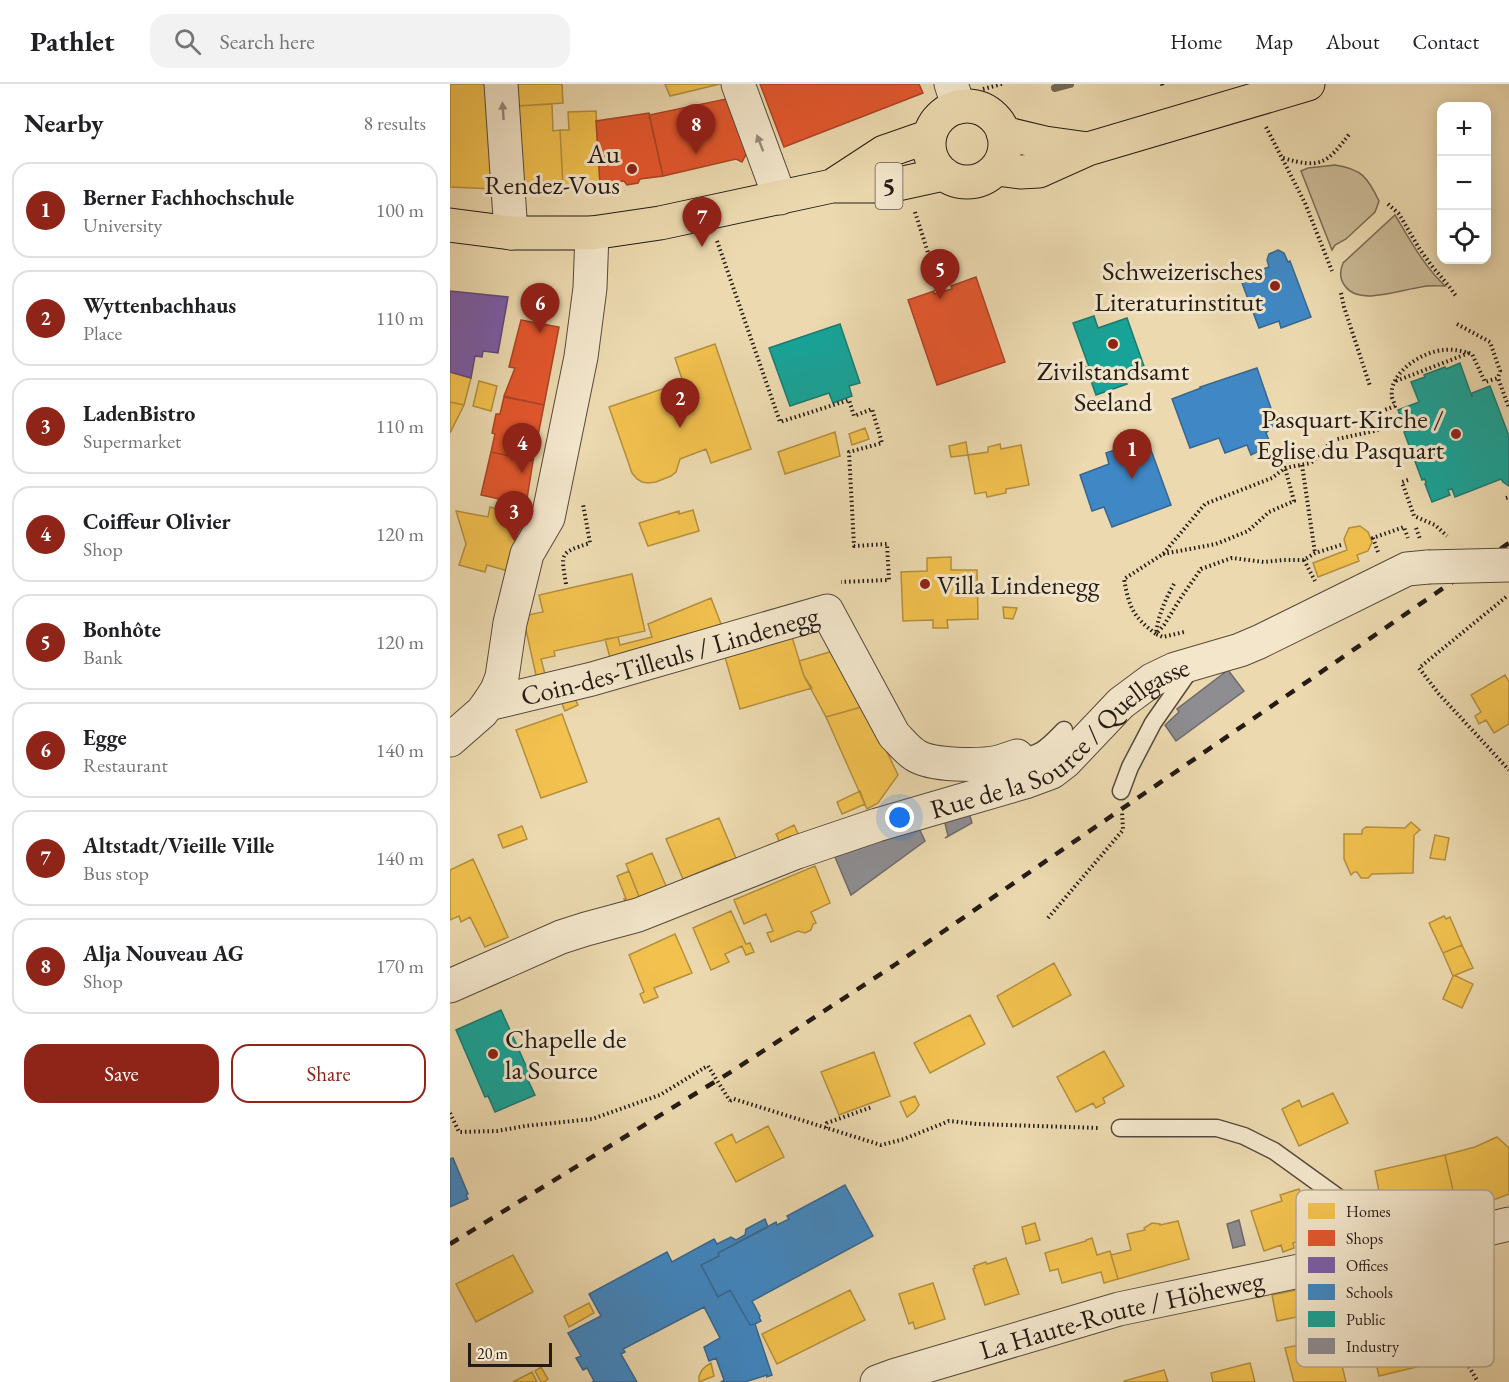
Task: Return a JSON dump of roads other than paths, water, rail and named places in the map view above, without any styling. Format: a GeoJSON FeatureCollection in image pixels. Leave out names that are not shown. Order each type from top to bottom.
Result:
{"type":"FeatureCollection","features":[{"type":"Feature","properties":{"kind":"main road"},"geometry":{"type":"LineString","coordinates":[[964,93],[970,106],[991,114],[1003,133],[1004,152],[996,169],[1020,172],[1039,171],[1088,149],[1294,86]]}},
{"type":"Feature","properties":{"kind":"main road","name":"5"},"geometry":{"type":"LineString","coordinates":[[964,93],[933,126],[929,151],[934,164],[944,174],[954,180],[964,182],[984,178],[996,169]]}},
{"type":"Feature","properties":{"kind":"main road"},"geometry":{"type":"LineString","coordinates":[[1003,133],[1045,143],[1088,149]]}},
{"type":"Feature","properties":{"kind":"main road","name":"5"},"geometry":{"type":"LineString","coordinates":[[832,186],[884,152],[930,136]]}},
{"type":"Feature","properties":{"kind":"main road","name":"5"},"geometry":{"type":"LineString","coordinates":[[450,225],[511,232],[592,233],[660,223],[832,186],[889,186],[944,174]]}},
{"type":"Feature","properties":{"kind":"street"},"geometry":{"type":"LineString","coordinates":[[501,84],[511,232]]}},
{"type":"Feature","properties":{"kind":"street"},"geometry":{"type":"LineString","coordinates":[[738,84],[780,198]]}},
{"type":"Feature","properties":{"kind":"street"},"geometry":{"type":"LineString","coordinates":[[450,740],[482,712],[497,690],[502,676],[510,623],[527,554],[551,509],[581,357],[590,288],[592,233]]}},
{"type":"Feature","properties":{"kind":"street","name":"Rue de la Source / Quellgasse"},"geometry":{"type":"LineString","coordinates":[[450,986],[561,937],[638,915],[797,852],[877,825],[1052,772],[1065,762],[1108,715],[1133,692],[1152,680],[1174,669],[1259,642],[1407,569],[1509,566]]}},
{"type":"Feature","properties":{"kind":"street","name":"Coin-des-Tilleuls / Lindenegg"},"geometry":{"type":"LineString","coordinates":[[488,704],[592,679],[826,611],[894,735],[908,750],[930,761],[956,764],[984,764],[1017,756]]}},
{"type":"Feature","properties":{"kind":"street","name":"La Haute-Route / Höheweg"},"geometry":{"type":"LineString","coordinates":[[1494,1229],[1509,1224]]}},
{"type":"Feature","properties":{"kind":"street","name":"La Haute-Route / Höheweg"},"geometry":{"type":"LineString","coordinates":[[877,1382],[1119,1309],[1296,1282]]}},
{"type":"Feature","properties":{"kind":"lane"},"geometry":{"type":"LineString","coordinates":[[1121,791],[1130,767],[1153,723],[1194,664]]}},
{"type":"Feature","properties":{"kind":"lane"},"geometry":{"type":"LineString","coordinates":[[1017,756],[1030,756],[1049,746],[1064,730]]}},
{"type":"Feature","properties":{"kind":"lane"},"geometry":{"type":"LineString","coordinates":[[1120,1128],[1217,1128],[1244,1136],[1274,1151],[1328,1190]]}},
{"type":"Feature","properties":{"kind":"waterway"},"geometry":{"type":"LineString","coordinates":[[1055,88],[1070,84]]}},
{"type":"Feature","properties":{"kind":"railway"},"geometry":{"type":"LineString","coordinates":[[450,1244],[734,1070],[893,966],[1509,543]]}},
{"type":"Feature","properties":{"kind":"place","name":"Alja Nouveau AG"},"geometry":{"type":"Point","coordinates":[696,154]}},
{"type":"Feature","properties":{"kind":"place","name":"Au Rendez-Vous"},"geometry":{"type":"Point","coordinates":[632,169]}},
{"type":"Feature","properties":{"kind":"place","name":"Altstadt/Vieille Ville"},"geometry":{"type":"Point","coordinates":[702,247]}},
{"type":"Feature","properties":{"kind":"place","name":"Schweizerisches Literaturinstitut"},"geometry":{"type":"Point","coordinates":[1275,286]}},
{"type":"Feature","properties":{"kind":"place","name":"Bonhôte"},"geometry":{"type":"Point","coordinates":[940,299]}},
{"type":"Feature","properties":{"kind":"place","name":"Egge"},"geometry":{"type":"Point","coordinates":[540,333]}},
{"type":"Feature","properties":{"kind":"place","name":"Zivilstandsamt Seeland"},"geometry":{"type":"Point","coordinates":[1113,344]}},
{"type":"Feature","properties":{"kind":"place","name":"Wyttenbachhaus"},"geometry":{"type":"Point","coordinates":[680,428]}},
{"type":"Feature","properties":{"kind":"place","name":"Pasquart-Kirche / Eglise du Pasquart"},"geometry":{"type":"Point","coordinates":[1456,434]}},
{"type":"Feature","properties":{"kind":"place","name":"Coiffeur Olivier"},"geometry":{"type":"Point","coordinates":[522,473]}},
{"type":"Feature","properties":{"kind":"place","name":"Berner Fachhochschule"},"geometry":{"type":"Point","coordinates":[1132,479]}},
{"type":"Feature","properties":{"kind":"place","name":"LadenBistro"},"geometry":{"type":"Point","coordinates":[514,541]}},
{"type":"Feature","properties":{"kind":"place","name":"Villa Lindenegg"},"geometry":{"type":"Point","coordinates":[925,584]}},
{"type":"Feature","properties":{"kind":"place","name":"Chapelle de la Source"},"geometry":{"type":"Point","coordinates":[493,1054]}}]}
